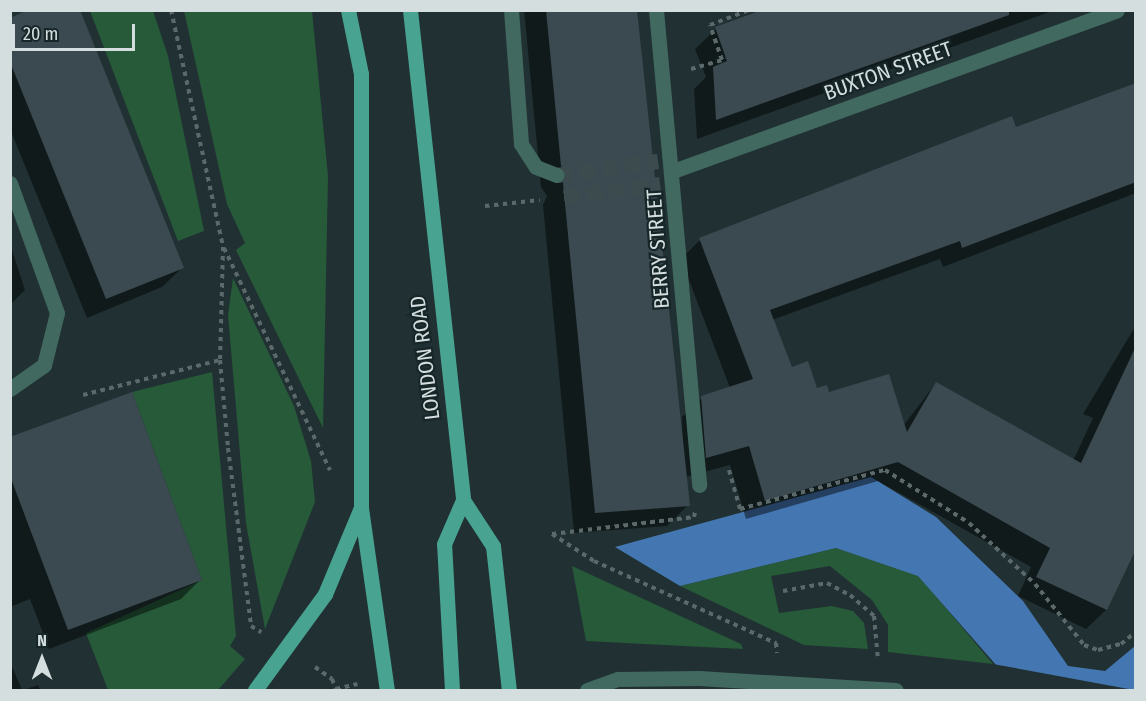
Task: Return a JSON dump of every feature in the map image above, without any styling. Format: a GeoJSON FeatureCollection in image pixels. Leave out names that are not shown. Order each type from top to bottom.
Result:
{"type":"FeatureCollection","features":[{"type":"Feature","properties":{"kind":"main road"},"geometry":{"type":"LineString","coordinates":[[348,10],[361,74],[361,508],[387,690]]}},
{"type":"Feature","properties":{"kind":"main road","name":"LONDON ROAD"},"geometry":{"type":"LineString","coordinates":[[410,10],[463,500],[493,546],[509,690]]}},
{"type":"Feature","properties":{"kind":"main road"},"geometry":{"type":"LineString","coordinates":[[452,690],[444,544],[463,500]]}},
{"type":"Feature","properties":{"kind":"main road"},"geometry":{"type":"LineString","coordinates":[[255,690],[326,594],[361,508]]}},
{"type":"Feature","properties":{"kind":"street"},"geometry":{"type":"LineString","coordinates":[[511,10],[521,144],[536,166],[557,176]]}},
{"type":"Feature","properties":{"kind":"street","name":"BERRY STREET"},"geometry":{"type":"LineString","coordinates":[[656,10],[667,171],[699,485]]}},
{"type":"Feature","properties":{"kind":"street","name":"BUXTON STREET"},"geometry":{"type":"LineString","coordinates":[[667,171],[1117,10]]}},
{"type":"Feature","properties":{"kind":"street"},"geometry":{"type":"LineString","coordinates":[[10,183],[57,313],[44,364],[10,389]]}},
{"type":"Feature","properties":{"kind":"street"},"geometry":{"type":"LineString","coordinates":[[588,690],[618,679],[699,678],[896,690]]}},
{"type":"Feature","properties":{"kind":"path"},"geometry":{"type":"LineString","coordinates":[[171,10],[223,247],[220,360],[250,626],[268,636]]}},
{"type":"Feature","properties":{"kind":"path"},"geometry":{"type":"LineString","coordinates":[[722,60],[710,25],[749,10]]}},
{"type":"Feature","properties":{"kind":"path"},"geometry":{"type":"LineString","coordinates":[[485,206],[548,199]]}},
{"type":"Feature","properties":{"kind":"path"},"geometry":{"type":"LineString","coordinates":[[223,247],[307,415],[322,460],[361,508]]}},
{"type":"Feature","properties":{"kind":"path"},"geometry":{"type":"LineString","coordinates":[[83,395],[220,360]]}},
{"type":"Feature","properties":{"kind":"path"},"geometry":{"type":"LineString","coordinates":[[727,463],[740,508],[885,470],[969,523],[1035,584],[1084,645],[1098,650],[1121,644],[1136,632]]}},
{"type":"Feature","properties":{"kind":"path"},"geometry":{"type":"LineString","coordinates":[[699,485],[694,518],[552,534],[594,561],[776,643],[778,658]]}},
{"type":"Feature","properties":{"kind":"path"},"geometry":{"type":"LineString","coordinates":[[783,591],[827,583],[850,595],[874,616],[878,661]]}},
{"type":"Feature","properties":{"kind":"path"},"geometry":{"type":"LineString","coordinates":[[315,667],[332,679],[336,690],[360,683]]}},
{"type":"Feature","properties":{"kind":"green space"},"geometry":{"type":"Polygon","coordinates":[[[90,11],[153,11],[168,56],[204,231],[178,241],[90,11]]]}},
{"type":"Feature","properties":{"kind":"green space"},"geometry":{"type":"Polygon","coordinates":[[[184,11],[312,11],[328,176],[323,428],[236,250],[245,243],[227,204],[184,11]]]}},
{"type":"Feature","properties":{"kind":"green space"},"geometry":{"type":"Polygon","coordinates":[[[233,278],[294,406],[311,461],[315,502],[265,629],[246,523],[228,315],[233,278]]]}},
{"type":"Feature","properties":{"kind":"green space"},"geometry":{"type":"Polygon","coordinates":[[[212,372],[236,636],[230,646],[245,659],[218,690],[108,690],[86,633],[202,580],[132,392],[212,372]]]}},
{"type":"Feature","properties":{"kind":"green space"},"geometry":{"type":"Polygon","coordinates":[[[836,548],[918,575],[993,664],[888,652],[888,625],[872,600],[830,566],[771,576],[779,613],[832,606],[853,611],[864,623],[868,649],[804,645],[680,586],[836,548]]]}},
{"type":"Feature","properties":{"kind":"green space"},"geometry":{"type":"Polygon","coordinates":[[[572,566],[741,644],[743,649],[586,641],[572,566]]]}},
{"type":"Feature","properties":{"kind":"water"},"geometry":{"type":"Polygon","coordinates":[[[871,477],[936,517],[1023,601],[1068,666],[1105,671],[1135,646],[1135,690],[1018,690],[918,576],[836,548],[680,586],[615,547],[871,477]]]}},
{"type":"Feature","properties":{"kind":"pier"},"geometry":{"type":"Polygon","coordinates":[[[993,664],[1134,690],[1014,690],[993,664]]]}},
{"type":"Feature","properties":{"kind":"building"},"geometry":{"type":"Polygon","coordinates":[[[28,10],[80,10],[184,268],[106,299],[10,62],[10,18],[28,10]]]}},
{"type":"Feature","properties":{"kind":"building"},"geometry":{"type":"Polygon","coordinates":[[[546,10],[637,10],[690,506],[595,513],[563,183],[567,174],[561,166],[546,10]]]}},
{"type":"Feature","properties":{"kind":"building"},"geometry":{"type":"Polygon","coordinates":[[[762,10],[1009,10],[1009,15],[716,120],[713,67],[727,61],[715,27],[762,10]]]}},
{"type":"Feature","properties":{"kind":"building"},"geometry":{"type":"Polygon","coordinates":[[[1136,83],[1136,182],[962,248],[960,241],[770,310],[792,367],[808,361],[817,388],[827,385],[829,392],[889,374],[907,432],[936,382],[1081,463],[1136,346],[1136,549],[1107,610],[1036,577],[1050,548],[898,462],[765,501],[749,446],[706,458],[701,396],[753,379],[699,238],[1012,116],[1016,127],[1136,83]]]}},
{"type":"Feature","properties":{"kind":"building"},"geometry":{"type":"Polygon","coordinates":[[[132,392],[202,580],[68,630],[10,476],[10,437],[132,392]]]}},
{"type":"Feature","properties":{"kind":"tunnel"},"geometry":{"type":"LineString","coordinates":[[557,175],[658,161]]}},
{"type":"Feature","properties":{"kind":"tunnel"},"geometry":{"type":"LineString","coordinates":[[564,197],[660,184]]}}]}
